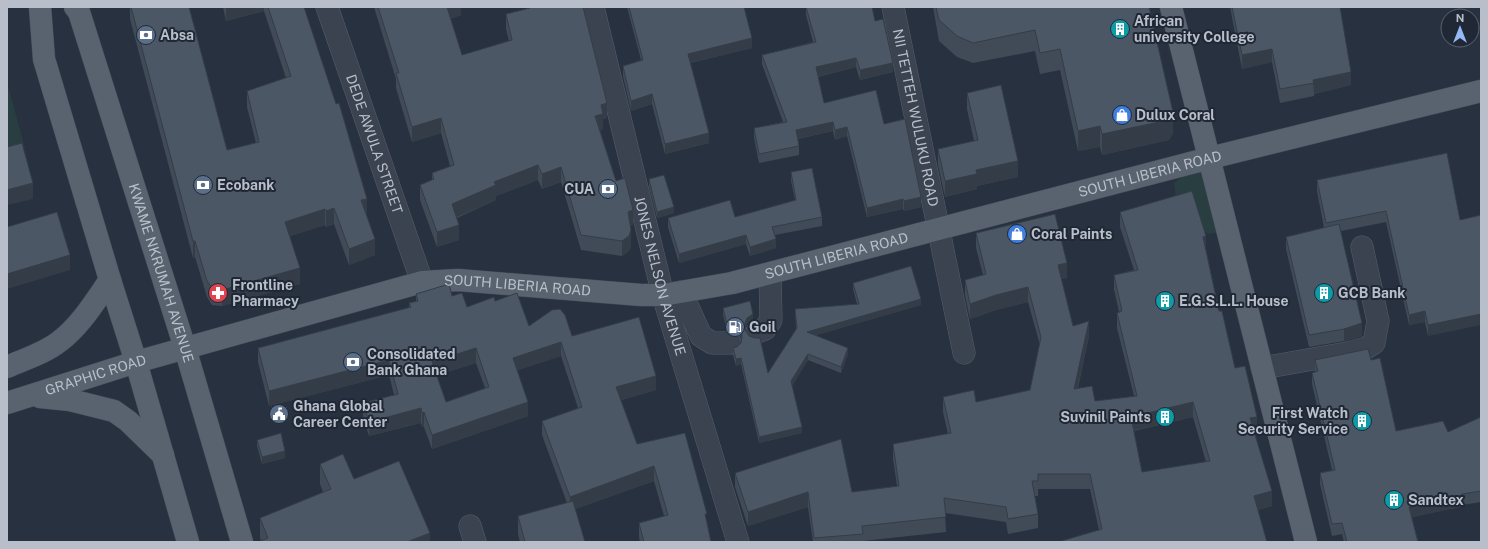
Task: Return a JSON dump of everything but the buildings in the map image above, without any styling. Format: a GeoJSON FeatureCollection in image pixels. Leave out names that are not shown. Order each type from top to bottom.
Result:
{"type":"FeatureCollection","features":[{"type":"Feature","properties":{"kind":"main road"},"geometry":{"type":"LineString","coordinates":[[40,7],[44,59],[136,362],[188,542]]}},
{"type":"Feature","properties":{"kind":"main road","name":"KWAME NKRUMAH AVENUE"},"geometry":{"type":"LineString","coordinates":[[75,7],[79,12],[185,348],[242,542]]}},
{"type":"Feature","properties":{"kind":"main road"},"geometry":{"type":"LineString","coordinates":[[1170,7],[1210,158],[1306,542]]}},
{"type":"Feature","properties":{"kind":"main road","name":"SOUTH LIBERIA ROAD"},"geometry":{"type":"LineString","coordinates":[[185,348],[422,282],[458,280],[641,295],[672,293],[732,284],[1210,158],[1481,91]]}},
{"type":"Feature","properties":{"kind":"main road"},"geometry":{"type":"LineString","coordinates":[[7,366],[46,350],[60,341],[84,317],[110,280]]}},
{"type":"Feature","properties":{"kind":"main road","name":"GRAPHIC ROAD"},"geometry":{"type":"LineString","coordinates":[[7,403],[185,348]]}},
{"type":"Feature","properties":{"kind":"main road"},"geometry":{"type":"LineString","coordinates":[[31,396],[70,400],[114,411],[128,421],[163,456]]}},
{"type":"Feature","properties":{"kind":"street","name":"DEDE AWULA STREET"},"geometry":{"type":"LineString","coordinates":[[327,7],[422,282]]}},
{"type":"Feature","properties":{"kind":"street","name":"JONES NELSON AVENUE"},"geometry":{"type":"LineString","coordinates":[[593,7],[672,293],[738,542]]}},
{"type":"Feature","properties":{"kind":"street","name":"NII TETTEH WULUKU ROAD"},"geometry":{"type":"LineString","coordinates":[[893,7],[964,353]]}},
{"type":"Feature","properties":{"kind":"street"},"geometry":{"type":"LineString","coordinates":[[1262,368],[1347,353],[1366,348],[1374,343],[1378,321],[1362,247]]}},
{"type":"Feature","properties":{"kind":"street"},"geometry":{"type":"LineString","coordinates":[[756,332],[765,329],[771,320],[770,274]]}},
{"type":"Feature","properties":{"kind":"street"},"geometry":{"type":"LineString","coordinates":[[672,293],[701,336],[712,342],[730,342]]}},
{"type":"Feature","properties":{"kind":"green space"},"geometry":{"type":"Polygon","coordinates":[[[7,82],[25,148],[7,153],[7,82]]]}},
{"type":"Feature","properties":{"kind":"green space"},"geometry":{"type":"Polygon","coordinates":[[[1195,167],[1212,169],[1222,232],[1208,234],[1191,220],[1176,200],[1174,183],[1195,167]]]}},
{"type":"Feature","properties":{"kind":"place","name":"African university College"},"geometry":{"type":"Point","coordinates":[1120,29]}},
{"type":"Feature","properties":{"kind":"place","name":"Absa"},"geometry":{"type":"Point","coordinates":[146,35]}},
{"type":"Feature","properties":{"kind":"place","name":"Dulux Coral"},"geometry":{"type":"Point","coordinates":[1122,115]}},
{"type":"Feature","properties":{"kind":"place","name":"Ecobank"},"geometry":{"type":"Point","coordinates":[203,185]}},
{"type":"Feature","properties":{"kind":"place","name":"CUA"},"geometry":{"type":"Point","coordinates":[608,189]}},
{"type":"Feature","properties":{"kind":"place","name":"Coral Paints"},"geometry":{"type":"Point","coordinates":[1017,234]}},
{"type":"Feature","properties":{"kind":"place","name":"Frontline Pharmacy"},"geometry":{"type":"Point","coordinates":[218,293]}},
{"type":"Feature","properties":{"kind":"place","name":"GCB Bank"},"geometry":{"type":"Point","coordinates":[1324,293]}},
{"type":"Feature","properties":{"kind":"place","name":"E.G.S.L.L. House"},"geometry":{"type":"Point","coordinates":[1165,301]}},
{"type":"Feature","properties":{"kind":"place","name":"Goil"},"geometry":{"type":"Point","coordinates":[735,327]}},
{"type":"Feature","properties":{"kind":"place","name":"Consolidated Bank Ghana"},"geometry":{"type":"Point","coordinates":[353,362]}},
{"type":"Feature","properties":{"kind":"place","name":"Ghana Global Career Center"},"geometry":{"type":"Point","coordinates":[279,414]}},
{"type":"Feature","properties":{"kind":"place","name":"Suvinil Paints"},"geometry":{"type":"Point","coordinates":[1165,417]}},
{"type":"Feature","properties":{"kind":"place","name":"First Watch Security Service"},"geometry":{"type":"Point","coordinates":[1362,421]}},
{"type":"Feature","properties":{"kind":"place","name":"Sandtex"},"geometry":{"type":"Point","coordinates":[1394,500]}}]}
